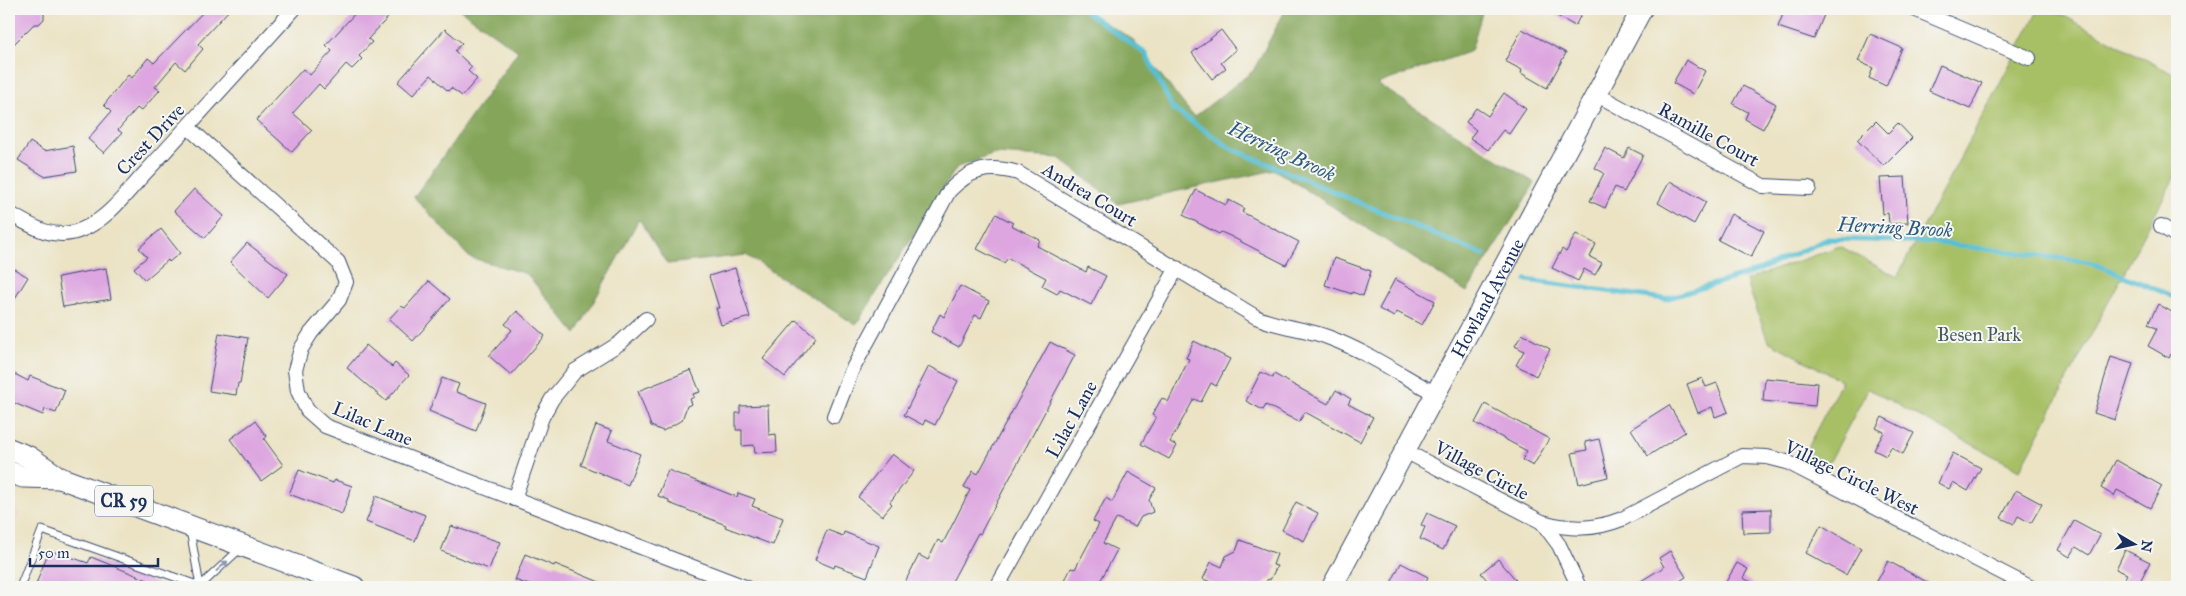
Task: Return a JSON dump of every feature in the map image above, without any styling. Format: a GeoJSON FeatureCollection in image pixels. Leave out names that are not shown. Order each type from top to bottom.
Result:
{"type":"FeatureCollection","features":[{"type":"Feature","properties":{"kind":"main road","name":"CR 59"},"geometry":{"type":"LineString","coordinates":[[9,449],[29,457],[60,478],[354,587]]}},
{"type":"Feature","properties":{"kind":"main road","name":"CR 59"},"geometry":{"type":"LineString","coordinates":[[9,472],[23,477],[60,478]]}},
{"type":"Feature","properties":{"kind":"street","name":"Crest Drive"},"geometry":{"type":"LineString","coordinates":[[9,213],[36,229],[51,233],[67,234],[83,230],[101,218],[188,127],[294,9]]}},
{"type":"Feature","properties":{"kind":"street","name":"Howland Avenue"},"geometry":{"type":"LineString","coordinates":[[1332,587],[1642,9]]}},
{"type":"Feature","properties":{"kind":"street"},"geometry":{"type":"LineString","coordinates":[[1914,9],[2029,58]]}},
{"type":"Feature","properties":{"kind":"street","name":"Ramille Court"},"geometry":{"type":"LineString","coordinates":[[1596,94],[1763,186],[1810,188]]}},
{"type":"Feature","properties":{"kind":"street","name":"Lilac Lane"},"geometry":{"type":"LineString","coordinates":[[188,127],[338,262],[346,282],[339,300],[311,333],[302,350],[295,370],[298,391],[307,410],[325,426],[745,587]]}},
{"type":"Feature","properties":{"kind":"street","name":"Andrea Court"},"geometry":{"type":"LineString","coordinates":[[834,416],[851,372],[949,191],[959,180],[986,168],[1002,168],[1018,173],[1256,317],[1276,324],[1314,332],[1333,339],[1436,394]]}},
{"type":"Feature","properties":{"kind":"street"},"geometry":{"type":"LineString","coordinates":[[2161,226],[2177,236]]}},
{"type":"Feature","properties":{"kind":"street","name":"Lilac Lane"},"geometry":{"type":"LineString","coordinates":[[997,587],[1177,268]]}},
{"type":"Feature","properties":{"kind":"street"},"geometry":{"type":"LineString","coordinates":[[514,499],[542,417],[552,399],[575,371],[620,343],[646,319]]}},
{"type":"Feature","properties":{"kind":"street","name":"Village Circle"},"geometry":{"type":"LineString","coordinates":[[1405,451],[1542,522]]}},
{"type":"Feature","properties":{"kind":"street","name":"Village Circle West"},"geometry":{"type":"LineString","coordinates":[[1542,522],[1562,528],[1585,529],[1605,526],[1622,520],[1742,456],[1768,457],[1787,462],[2030,587]]}},
{"type":"Feature","properties":{"kind":"street"},"geometry":{"type":"LineString","coordinates":[[1542,522],[1558,545],[1579,587]]}},
{"type":"Feature","properties":{"kind":"lane"},"geometry":{"type":"LineString","coordinates":[[189,525],[200,587]]}},
{"type":"Feature","properties":{"kind":"lane"},"geometry":{"type":"LineString","coordinates":[[20,587],[42,530],[200,587]]}},
{"type":"Feature","properties":{"kind":"lane"},"geometry":{"type":"LineString","coordinates":[[200,587],[244,545]]}},
{"type":"Feature","properties":{"kind":"shaded area"},"geometry":{"type":"Polygon","coordinates":[[[9,501],[20,515],[9,527],[9,501]]]}},
{"type":"Feature","properties":{"kind":"green space"},"geometry":{"type":"Polygon","coordinates":[[[459,9],[1082,9],[1132,39],[1194,117],[1253,71],[1286,9],[1483,9],[1471,51],[1377,84],[1535,183],[1467,292],[1275,170],[1118,204],[1059,158],[995,154],[957,167],[856,325],[746,255],[667,264],[639,219],[576,334],[527,274],[469,257],[414,197],[518,51],[459,9]]]}},
{"type":"Feature","properties":{"kind":"green space","name":"Besen Park"},"geometry":{"type":"Polygon","coordinates":[[[2039,9],[2051,9],[2177,76],[2177,172],[2020,470],[1868,389],[1820,480],[1797,467],[1842,381],[1768,341],[1746,280],[1840,246],[1897,277],[2039,9]]]}},
{"type":"Feature","properties":{"kind":"building"},"geometry":{"type":"Polygon","coordinates":[[[9,9],[44,9],[44,19],[39,24],[34,24],[9,49],[9,9]]]}},
{"type":"Feature","properties":{"kind":"building"},"geometry":{"type":"Polygon","coordinates":[[[206,9],[230,9],[198,44],[203,49],[185,70],[176,62],[155,87],[160,90],[141,111],[137,108],[118,130],[122,133],[104,153],[88,139],[111,112],[104,105],[128,75],[132,78],[148,58],[154,63],[206,9]]]}},
{"type":"Feature","properties":{"kind":"building"},"geometry":{"type":"Polygon","coordinates":[[[359,9],[396,9],[368,39],[372,42],[359,56],[362,59],[352,69],[346,64],[324,89],[319,84],[293,113],[312,130],[292,152],[256,120],[303,69],[310,75],[332,51],[326,45],[359,9]]]}},
{"type":"Feature","properties":{"kind":"building"},"geometry":{"type":"Polygon","coordinates":[[[1545,9],[1584,9],[1575,26],[1545,9]]]}},
{"type":"Feature","properties":{"kind":"building"},"geometry":{"type":"Polygon","coordinates":[[[1785,9],[1808,9],[1824,15],[1814,39],[1778,27],[1785,9]]]}},
{"type":"Feature","properties":{"kind":"building"},"geometry":{"type":"Polygon","coordinates":[[[445,29],[462,43],[455,51],[472,67],[468,71],[477,79],[462,96],[451,88],[448,91],[431,75],[413,95],[398,82],[445,29]]]}},
{"type":"Feature","properties":{"kind":"building"},"geometry":{"type":"Polygon","coordinates":[[[1522,29],[1566,53],[1547,88],[1521,73],[1522,70],[1505,61],[1522,29]]]}},
{"type":"Feature","properties":{"kind":"building"},"geometry":{"type":"Polygon","coordinates":[[[1221,30],[1236,50],[1221,63],[1226,68],[1212,79],[1192,53],[1221,30]]]}},
{"type":"Feature","properties":{"kind":"building"},"geometry":{"type":"Polygon","coordinates":[[[1870,34],[1902,48],[1886,86],[1869,78],[1873,68],[1858,61],[1870,34]]]}},
{"type":"Feature","properties":{"kind":"building"},"geometry":{"type":"Polygon","coordinates":[[[1686,60],[1705,71],[1693,94],[1673,83],[1686,60]]]}},
{"type":"Feature","properties":{"kind":"building"},"geometry":{"type":"Polygon","coordinates":[[[1940,65],[1982,83],[1970,109],[1929,91],[1940,65]]]}},
{"type":"Feature","properties":{"kind":"building"},"geometry":{"type":"Polygon","coordinates":[[[1743,86],[1776,104],[1763,129],[1745,119],[1748,112],[1733,104],[1743,86]]]}},
{"type":"Feature","properties":{"kind":"building"},"geometry":{"type":"Polygon","coordinates":[[[1504,93],[1526,109],[1509,134],[1503,130],[1488,150],[1470,138],[1476,130],[1466,122],[1476,108],[1488,116],[1504,93]]]}},
{"type":"Feature","properties":{"kind":"building"},"geometry":{"type":"Polygon","coordinates":[[[1876,121],[1888,133],[1898,123],[1912,138],[1884,166],[1857,140],[1876,121]]]}},
{"type":"Feature","properties":{"kind":"building"},"geometry":{"type":"Polygon","coordinates":[[[30,142],[44,151],[73,146],[77,171],[44,176],[18,160],[30,142]]]}},
{"type":"Feature","properties":{"kind":"building"},"geometry":{"type":"Polygon","coordinates":[[[1605,148],[1624,158],[1629,148],[1643,155],[1624,192],[1615,187],[1605,208],[1590,201],[1604,173],[1595,168],[1605,148]]]}},
{"type":"Feature","properties":{"kind":"building"},"geometry":{"type":"Polygon","coordinates":[[[1905,177],[1908,223],[1889,224],[1888,213],[1883,214],[1880,178],[1905,177]]]}},
{"type":"Feature","properties":{"kind":"building"},"geometry":{"type":"Polygon","coordinates":[[[1670,181],[1706,202],[1694,224],[1658,203],[1670,181]]]}},
{"type":"Feature","properties":{"kind":"building"},"geometry":{"type":"Polygon","coordinates":[[[194,189],[224,216],[205,238],[174,211],[194,189]]]}},
{"type":"Feature","properties":{"kind":"building"},"geometry":{"type":"Polygon","coordinates":[[[1196,190],[1226,205],[1229,200],[1244,208],[1242,212],[1299,242],[1286,265],[1230,236],[1221,232],[1219,234],[1183,215],[1196,190]]]}},
{"type":"Feature","properties":{"kind":"building"},"geometry":{"type":"Polygon","coordinates":[[[996,214],[1013,223],[1011,225],[1040,240],[1037,246],[1086,272],[1088,267],[1106,276],[1091,305],[1060,289],[1057,294],[1042,286],[1046,278],[1008,258],[1004,263],[977,249],[996,214]]]}},
{"type":"Feature","properties":{"kind":"building"},"geometry":{"type":"Polygon","coordinates":[[[1731,214],[1764,231],[1751,257],[1718,240],[1731,214]]]}},
{"type":"Feature","properties":{"kind":"building"},"geometry":{"type":"Polygon","coordinates":[[[161,229],[180,253],[169,262],[168,260],[145,280],[134,268],[147,257],[139,248],[161,229]]]}},
{"type":"Feature","properties":{"kind":"building"},"geometry":{"type":"Polygon","coordinates":[[[1576,234],[1596,244],[1590,257],[1602,263],[1595,275],[1584,269],[1578,281],[1552,268],[1562,249],[1566,252],[1576,234]]]}},
{"type":"Feature","properties":{"kind":"building"},"geometry":{"type":"Polygon","coordinates":[[[247,243],[288,274],[268,298],[230,262],[247,243]]]}},
{"type":"Feature","properties":{"kind":"building"},"geometry":{"type":"Polygon","coordinates":[[[1334,258],[1371,271],[1363,296],[1325,285],[1334,258]]]}},
{"type":"Feature","properties":{"kind":"building"},"geometry":{"type":"Polygon","coordinates":[[[9,266],[28,277],[9,308],[9,266]]]}},
{"type":"Feature","properties":{"kind":"building"},"geometry":{"type":"Polygon","coordinates":[[[106,268],[111,299],[63,307],[58,277],[106,268]]]}},
{"type":"Feature","properties":{"kind":"building"},"geometry":{"type":"Polygon","coordinates":[[[735,268],[750,317],[721,325],[716,308],[719,308],[709,276],[735,268]]]}},
{"type":"Feature","properties":{"kind":"building"},"geometry":{"type":"Polygon","coordinates":[[[1395,279],[1435,301],[1422,325],[1397,312],[1394,317],[1379,309],[1395,279]]]}},
{"type":"Feature","properties":{"kind":"building"},"geometry":{"type":"Polygon","coordinates":[[[429,281],[450,299],[413,341],[389,319],[401,306],[405,308],[429,281]]]}},
{"type":"Feature","properties":{"kind":"building"},"geometry":{"type":"Polygon","coordinates":[[[960,286],[989,301],[981,318],[975,315],[959,347],[931,332],[940,314],[944,317],[960,286]]]}},
{"type":"Feature","properties":{"kind":"building"},"geometry":{"type":"Polygon","coordinates":[[[2158,304],[2177,315],[2177,343],[2169,358],[2148,346],[2157,329],[2148,324],[2158,304]]]}},
{"type":"Feature","properties":{"kind":"building"},"geometry":{"type":"Polygon","coordinates":[[[517,311],[545,336],[511,375],[489,356],[512,330],[505,324],[517,311]]]}},
{"type":"Feature","properties":{"kind":"building"},"geometry":{"type":"Polygon","coordinates":[[[796,320],[816,337],[785,377],[763,359],[796,320]]]}},
{"type":"Feature","properties":{"kind":"building"},"geometry":{"type":"Polygon","coordinates":[[[219,333],[248,338],[236,395],[209,391],[219,333]]]}},
{"type":"Feature","properties":{"kind":"building"},"geometry":{"type":"Polygon","coordinates":[[[1522,334],[1550,349],[1536,376],[1516,365],[1524,351],[1515,346],[1522,334]]]}},
{"type":"Feature","properties":{"kind":"building"},"geometry":{"type":"Polygon","coordinates":[[[1194,341],[1230,359],[1216,386],[1211,383],[1201,402],[1194,399],[1170,442],[1177,446],[1169,459],[1141,444],[1156,417],[1152,415],[1162,398],[1168,402],[1189,359],[1186,358],[1194,341]]]}},
{"type":"Feature","properties":{"kind":"building"},"geometry":{"type":"Polygon","coordinates":[[[1050,342],[1075,355],[980,534],[978,533],[949,587],[916,587],[905,582],[919,555],[928,560],[938,540],[943,543],[970,490],[964,487],[973,471],[978,474],[1050,342]]]}},
{"type":"Feature","properties":{"kind":"building"},"geometry":{"type":"Polygon","coordinates":[[[366,345],[392,367],[395,363],[409,375],[386,401],[347,368],[366,345]]]}},
{"type":"Feature","properties":{"kind":"building"},"geometry":{"type":"Polygon","coordinates":[[[2111,357],[2133,364],[2115,420],[2094,413],[2111,357]]]}},
{"type":"Feature","properties":{"kind":"building"},"geometry":{"type":"Polygon","coordinates":[[[929,366],[958,381],[935,425],[925,420],[923,425],[904,415],[929,366]]]}},
{"type":"Feature","properties":{"kind":"building"},"geometry":{"type":"Polygon","coordinates":[[[691,370],[700,392],[693,394],[694,397],[690,399],[692,404],[687,406],[682,420],[663,431],[651,426],[638,391],[691,370]]]}},
{"type":"Feature","properties":{"kind":"building"},"geometry":{"type":"Polygon","coordinates":[[[9,371],[28,381],[30,376],[65,390],[56,413],[45,409],[43,415],[9,401],[9,371]]]}},
{"type":"Feature","properties":{"kind":"building"},"geometry":{"type":"Polygon","coordinates":[[[1261,372],[1273,378],[1274,374],[1328,404],[1336,390],[1351,399],[1348,404],[1373,417],[1360,442],[1305,412],[1299,422],[1266,405],[1263,410],[1246,401],[1261,372]]]}},
{"type":"Feature","properties":{"kind":"building"},"geometry":{"type":"Polygon","coordinates":[[[442,378],[459,384],[456,392],[486,403],[476,431],[429,411],[442,378]]]}},
{"type":"Feature","properties":{"kind":"building"},"geometry":{"type":"Polygon","coordinates":[[[1702,378],[1706,387],[1717,383],[1728,412],[1715,417],[1712,407],[1698,413],[1687,384],[1702,378]]]}},
{"type":"Feature","properties":{"kind":"building"},"geometry":{"type":"Polygon","coordinates":[[[1765,378],[1817,383],[1815,406],[1763,401],[1765,378]]]}},
{"type":"Feature","properties":{"kind":"building"},"geometry":{"type":"Polygon","coordinates":[[[1485,404],[1549,439],[1533,466],[1522,460],[1527,451],[1475,423],[1485,404]]]}},
{"type":"Feature","properties":{"kind":"building"},"geometry":{"type":"Polygon","coordinates":[[[768,405],[769,435],[776,434],[777,452],[755,453],[754,445],[742,446],[742,430],[736,430],[736,413],[740,413],[740,406],[768,405]]]}},
{"type":"Feature","properties":{"kind":"building"},"geometry":{"type":"Polygon","coordinates":[[[1669,405],[1685,432],[1648,456],[1631,429],[1669,405]]]}},
{"type":"Feature","properties":{"kind":"building"},"geometry":{"type":"Polygon","coordinates":[[[1882,417],[1914,433],[1903,454],[1891,447],[1886,456],[1874,450],[1884,432],[1876,428],[1882,417]]]}},
{"type":"Feature","properties":{"kind":"building"},"geometry":{"type":"Polygon","coordinates":[[[255,421],[267,437],[264,439],[283,465],[261,481],[230,439],[255,421]]]}},
{"type":"Feature","properties":{"kind":"building"},"geometry":{"type":"Polygon","coordinates":[[[596,425],[612,431],[608,441],[640,454],[628,485],[581,465],[596,425]]]}},
{"type":"Feature","properties":{"kind":"building"},"geometry":{"type":"Polygon","coordinates":[[[1599,439],[1608,477],[1579,484],[1572,453],[1587,450],[1585,442],[1599,439]]]}},
{"type":"Feature","properties":{"kind":"building"},"geometry":{"type":"Polygon","coordinates":[[[1953,453],[1981,468],[1968,491],[1953,482],[1949,489],[1938,483],[1953,453]]]}},
{"type":"Feature","properties":{"kind":"building"},"geometry":{"type":"Polygon","coordinates":[[[892,454],[914,471],[890,502],[892,504],[882,516],[858,497],[892,454]]]}},
{"type":"Feature","properties":{"kind":"building"},"geometry":{"type":"Polygon","coordinates":[[[2116,460],[2162,486],[2150,508],[2117,490],[2114,496],[2101,488],[2116,460]]]}},
{"type":"Feature","properties":{"kind":"building"},"geometry":{"type":"Polygon","coordinates":[[[299,470],[333,483],[335,480],[352,486],[342,514],[289,494],[299,470]]]}},
{"type":"Feature","properties":{"kind":"building"},"geometry":{"type":"Polygon","coordinates":[[[668,470],[737,497],[738,493],[755,499],[752,506],[783,518],[773,545],[725,527],[726,525],[669,503],[669,500],[658,496],[668,470]]]}},
{"type":"Feature","properties":{"kind":"building"},"geometry":{"type":"Polygon","coordinates":[[[1128,472],[1156,488],[1149,500],[1153,512],[1141,517],[1135,527],[1117,518],[1103,543],[1117,550],[1097,587],[1073,587],[1064,582],[1071,568],[1075,569],[1099,524],[1093,521],[1106,498],[1112,502],[1128,472]]]}},
{"type":"Feature","properties":{"kind":"building"},"geometry":{"type":"Polygon","coordinates":[[[2016,490],[2042,504],[2031,523],[2018,516],[2014,524],[2001,518],[2016,490]]]}},
{"type":"Feature","properties":{"kind":"building"},"geometry":{"type":"Polygon","coordinates":[[[376,496],[425,515],[415,541],[366,522],[376,496]]]}},
{"type":"Feature","properties":{"kind":"building"},"geometry":{"type":"Polygon","coordinates":[[[1296,502],[1318,513],[1304,541],[1282,530],[1296,502]]]}},
{"type":"Feature","properties":{"kind":"building"},"geometry":{"type":"Polygon","coordinates":[[[1771,509],[1771,532],[1743,533],[1742,510],[1771,509]]]}},
{"type":"Feature","properties":{"kind":"building"},"geometry":{"type":"Polygon","coordinates":[[[1427,513],[1455,526],[1443,550],[1420,539],[1425,527],[1421,525],[1427,513]]]}},
{"type":"Feature","properties":{"kind":"building"},"geometry":{"type":"Polygon","coordinates":[[[2074,521],[2100,535],[2089,555],[2076,547],[2070,557],[2058,550],[2074,521]]]}},
{"type":"Feature","properties":{"kind":"building"},"geometry":{"type":"Polygon","coordinates":[[[1821,525],[1861,548],[1846,575],[1806,553],[1821,525]]]}},
{"type":"Feature","properties":{"kind":"building"},"geometry":{"type":"Polygon","coordinates":[[[451,526],[500,542],[489,569],[441,551],[451,526]]]}},
{"type":"Feature","properties":{"kind":"building"},"geometry":{"type":"Polygon","coordinates":[[[827,530],[843,536],[844,532],[879,546],[867,577],[835,565],[834,568],[815,560],[827,530]]]}},
{"type":"Feature","properties":{"kind":"building"},"geometry":{"type":"Polygon","coordinates":[[[1240,540],[1277,554],[1273,565],[1277,566],[1270,580],[1268,579],[1262,587],[1223,587],[1203,579],[1211,562],[1222,567],[1226,556],[1236,551],[1240,540]]]}},
{"type":"Feature","properties":{"kind":"building"},"geometry":{"type":"Polygon","coordinates":[[[2125,550],[2150,562],[2137,587],[2120,587],[2127,574],[2116,569],[2125,550]]]}},
{"type":"Feature","properties":{"kind":"building"},"geometry":{"type":"Polygon","coordinates":[[[1670,551],[1686,577],[1670,587],[1631,587],[1664,567],[1659,558],[1670,551]]]}},
{"type":"Feature","properties":{"kind":"building"},"geometry":{"type":"Polygon","coordinates":[[[56,552],[88,563],[91,557],[165,587],[35,587],[46,558],[50,553],[56,552]]]}},
{"type":"Feature","properties":{"kind":"building"},"geometry":{"type":"Polygon","coordinates":[[[525,554],[612,587],[535,587],[515,580],[525,554]]]}},
{"type":"Feature","properties":{"kind":"building"},"geometry":{"type":"Polygon","coordinates":[[[1498,559],[1516,580],[1508,587],[1493,587],[1481,573],[1498,559]]]}},
{"type":"Feature","properties":{"kind":"building"},"geometry":{"type":"Polygon","coordinates":[[[1888,561],[1936,587],[1874,587],[1888,561]]]}},
{"type":"Feature","properties":{"kind":"building"},"geometry":{"type":"Polygon","coordinates":[[[1401,563],[1428,577],[1423,587],[1389,587],[1401,563]]]}},
{"type":"Feature","properties":{"kind":"building"},"geometry":{"type":"Polygon","coordinates":[[[1737,563],[1748,569],[1743,578],[1761,587],[1723,587],[1737,563]]]}},
{"type":"Feature","properties":{"kind":"waterway","name":"Herring Brook"},"geometry":{"type":"LineString","coordinates":[[1082,9],[1146,54],[1173,109],[1232,149],[1484,255]]}},
{"type":"Feature","properties":{"kind":"waterway","name":"Herring Brook"},"geometry":{"type":"LineString","coordinates":[[1526,280],[1665,299],[1754,272],[1828,239],[1931,242],[2090,262],[2177,298]]}}]}
